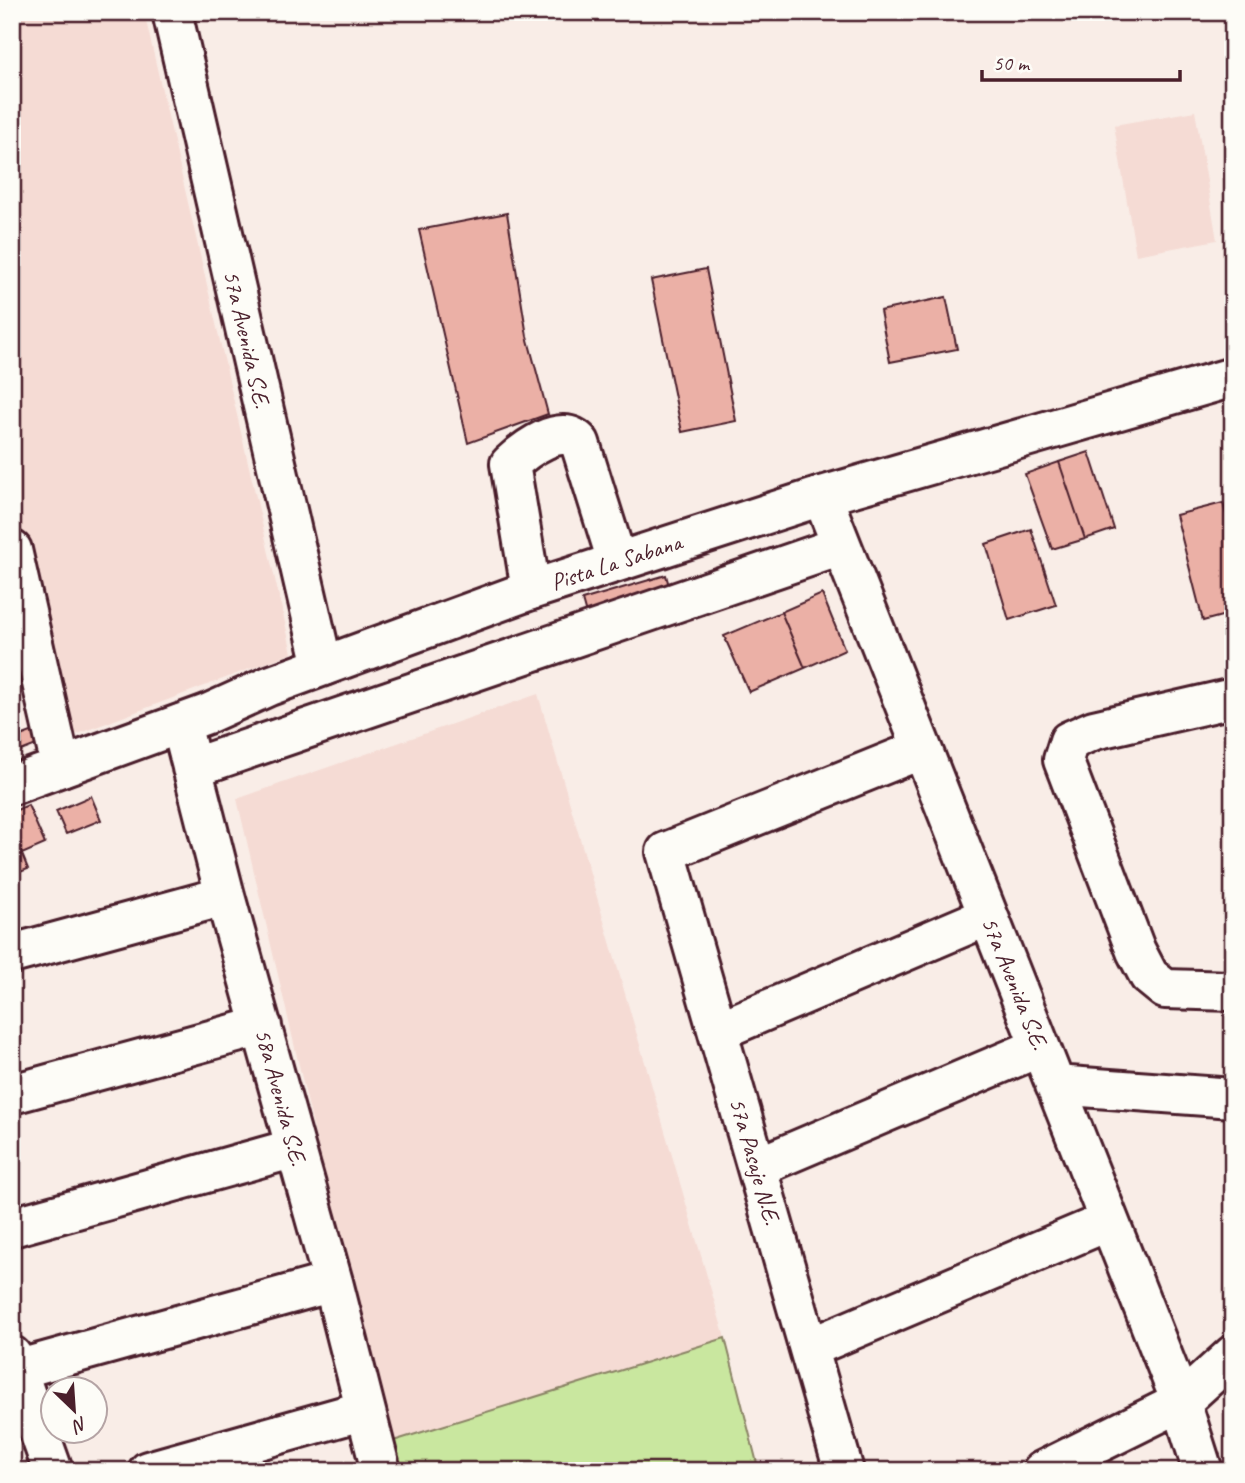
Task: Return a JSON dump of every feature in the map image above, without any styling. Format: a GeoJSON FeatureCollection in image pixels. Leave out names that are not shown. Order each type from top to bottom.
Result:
{"type":"FeatureCollection","features":[{"type":"Feature","properties":{"kind":"street","name":"57a Avenida S.E."},"geometry":{"type":"LineString","coordinates":[[172,12],[323,666]]}},
{"type":"Feature","properties":{"kind":"street","name":"Pista La Sabana"},"geometry":{"type":"LineString","coordinates":[[12,785],[181,724],[323,666],[617,561],[822,496],[1233,377]]}},
{"type":"Feature","properties":{"kind":"street"},"geometry":{"type":"LineString","coordinates":[[531,590],[510,464],[535,443],[568,434],[580,443],[617,561]]}},
{"type":"Feature","properties":{"kind":"street","name":"57a Avenida S.E."},"geometry":{"type":"LineString","coordinates":[[822,496],[1181,1402],[1203,1471]]}},
{"type":"Feature","properties":{"kind":"street"},"geometry":{"type":"LineString","coordinates":[[192,768],[841,546]]}},
{"type":"Feature","properties":{"kind":"street"},"geometry":{"type":"LineString","coordinates":[[12,550],[61,767]]}},
{"type":"Feature","properties":{"kind":"street"},"geometry":{"type":"LineString","coordinates":[[1233,698],[1094,730],[1069,741],[1063,760],[1136,951],[1149,976],[1166,989],[1233,991]]}},
{"type":"Feature","properties":{"kind":"street","name":"58a Avenida S.E."},"geometry":{"type":"LineString","coordinates":[[181,724],[225,897],[333,1282],[381,1471]]}},
{"type":"Feature","properties":{"kind":"street","name":"57a Pasaje N.E."},"geometry":{"type":"LineString","coordinates":[[845,1471],[666,852],[922,749]]}},
{"type":"Feature","properties":{"kind":"street"},"geometry":{"type":"LineString","coordinates":[[12,954],[225,897]]}},
{"type":"Feature","properties":{"kind":"street"},"geometry":{"type":"LineString","coordinates":[[718,1031],[988,916]]}},
{"type":"Feature","properties":{"kind":"street"},"geometry":{"type":"LineString","coordinates":[[12,1094],[262,1026]]}},
{"type":"Feature","properties":{"kind":"street"},"geometry":{"type":"LineString","coordinates":[[757,1167],[1040,1047]]}},
{"type":"Feature","properties":{"kind":"street"},"geometry":{"type":"LineString","coordinates":[[1055,1085],[1233,1098]]}},
{"type":"Feature","properties":{"kind":"street"},"geometry":{"type":"LineString","coordinates":[[12,1227],[295,1148]]}},
{"type":"Feature","properties":{"kind":"street"},"geometry":{"type":"LineString","coordinates":[[809,1348],[1109,1221]]}},
{"type":"Feature","properties":{"kind":"street"},"geometry":{"type":"LineString","coordinates":[[53,1471],[14,1365],[333,1282]]}},
{"type":"Feature","properties":{"kind":"street"},"geometry":{"type":"LineString","coordinates":[[1042,1471],[1181,1402],[1233,1355]]}},
{"type":"Feature","properties":{"kind":"street"},"geometry":{"type":"LineString","coordinates":[[148,1471],[365,1410]]}},
{"type":"Feature","properties":{"kind":"shaded area"},"geometry":{"type":"Polygon","coordinates":[[[12,12],[144,12],[292,653],[67,738],[12,494],[12,12]]]}},
{"type":"Feature","properties":{"kind":"shaded area"},"geometry":{"type":"Polygon","coordinates":[[[1195,111],[1217,240],[1136,255],[1114,125],[1195,111]]]}},
{"type":"Feature","properties":{"kind":"shaded area"},"geometry":{"type":"Polygon","coordinates":[[[538,694],[725,1338],[387,1443],[237,799],[538,694]]]}},
{"type":"Feature","properties":{"kind":"green space"},"geometry":{"type":"Polygon","coordinates":[[[725,1338],[759,1471],[395,1471],[387,1443],[725,1338]]]}},
{"type":"Feature","properties":{"kind":"building"},"geometry":{"type":"Polygon","coordinates":[[[507,213],[527,336],[548,414],[468,443],[419,230],[507,213]]]}},
{"type":"Feature","properties":{"kind":"building"},"geometry":{"type":"Polygon","coordinates":[[[706,269],[736,421],[682,432],[651,280],[706,269]]]}},
{"type":"Feature","properties":{"kind":"building"},"geometry":{"type":"Polygon","coordinates":[[[946,297],[957,349],[890,362],[880,311],[946,297]]]}},
{"type":"Feature","properties":{"kind":"building"},"geometry":{"type":"Polygon","coordinates":[[[1089,452],[1114,529],[1085,539],[1059,462],[1089,452]]]}},
{"type":"Feature","properties":{"kind":"building"},"geometry":{"type":"Polygon","coordinates":[[[1059,462],[1085,539],[1052,549],[1025,474],[1059,462]]]}},
{"type":"Feature","properties":{"kind":"building"},"geometry":{"type":"Polygon","coordinates":[[[1223,503],[1233,541],[1233,613],[1203,621],[1176,515],[1223,503]]]}},
{"type":"Feature","properties":{"kind":"building"},"geometry":{"type":"Polygon","coordinates":[[[1031,529],[1056,605],[1009,620],[986,544],[1031,529]]]}},
{"type":"Feature","properties":{"kind":"building"},"geometry":{"type":"Polygon","coordinates":[[[666,575],[671,593],[587,618],[582,600],[666,575]]]}},
{"type":"Feature","properties":{"kind":"building"},"geometry":{"type":"Polygon","coordinates":[[[822,594],[845,650],[805,668],[781,612],[822,594]]]}},
{"type":"Feature","properties":{"kind":"building"},"geometry":{"type":"Polygon","coordinates":[[[781,612],[805,668],[749,692],[724,636],[781,612]]]}},
{"type":"Feature","properties":{"kind":"building"},"geometry":{"type":"Polygon","coordinates":[[[39,729],[44,742],[21,751],[15,738],[39,729]]]}},
{"type":"Feature","properties":{"kind":"building"},"geometry":{"type":"Polygon","coordinates":[[[91,796],[101,820],[66,834],[56,811],[91,796]]]}},
{"type":"Feature","properties":{"kind":"building"},"geometry":{"type":"Polygon","coordinates":[[[28,805],[45,844],[22,854],[12,830],[12,812],[28,805]]]}},
{"type":"Feature","properties":{"kind":"building"},"geometry":{"type":"Polygon","coordinates":[[[12,830],[28,869],[12,875],[12,830]]]}}]}
